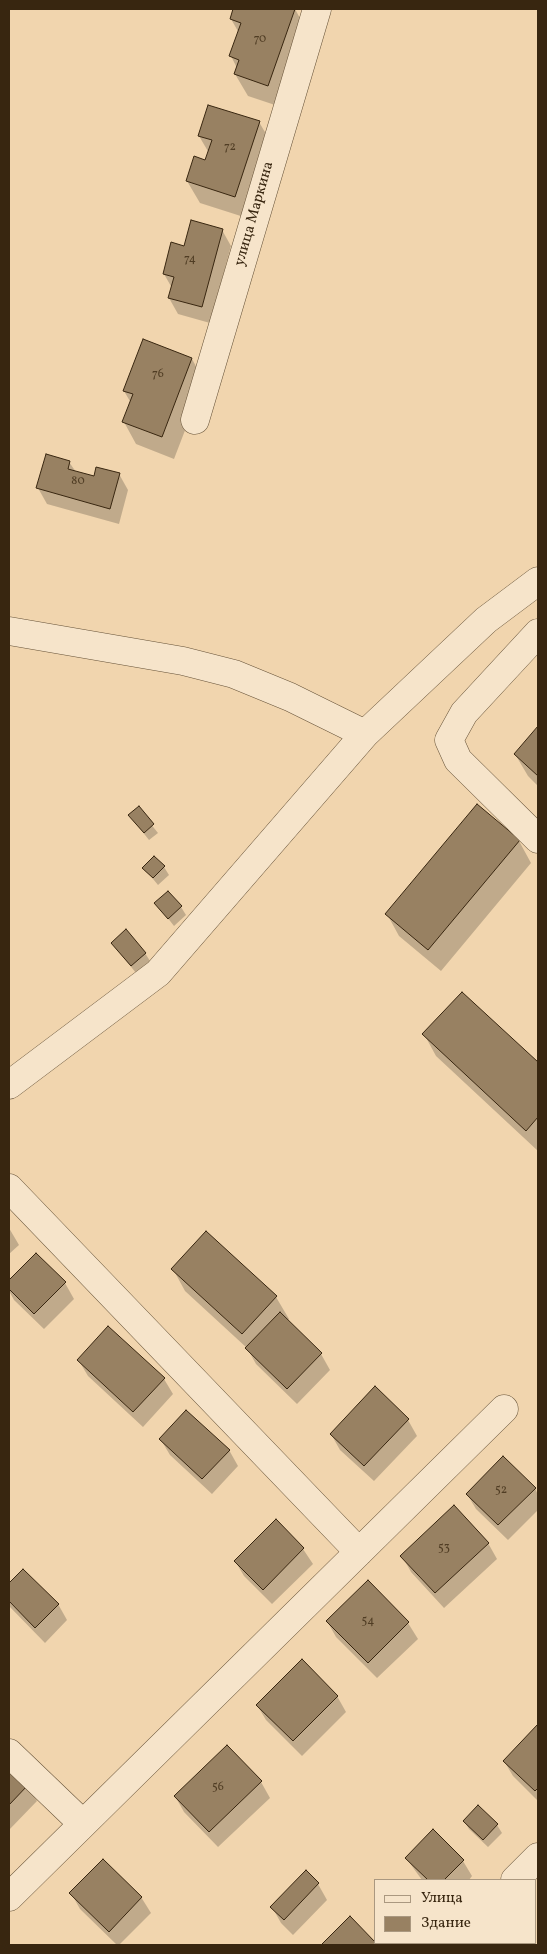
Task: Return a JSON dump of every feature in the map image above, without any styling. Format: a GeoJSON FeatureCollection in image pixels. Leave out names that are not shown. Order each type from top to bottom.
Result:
{"type":"FeatureCollection","features":[{"type":"Feature","properties":{"kind":"street","name":"улица Маркина"},"geometry":{"type":"LineString","coordinates":[[195,420],[318,9]]}},
{"type":"Feature","properties":{"kind":"street"},"geometry":{"type":"LineString","coordinates":[[9,1084],[158,974],[364,734],[486,620],[538,581]]}},
{"type":"Feature","properties":{"kind":"street"},"geometry":{"type":"LineString","coordinates":[[9,631],[184,661],[234,674],[290,697],[364,734]]}},
{"type":"Feature","properties":{"kind":"street"},"geometry":{"type":"LineString","coordinates":[[538,633],[464,713],[449,740],[458,760],[538,839]]}},
{"type":"Feature","properties":{"kind":"street"},"geometry":{"type":"LineString","coordinates":[[9,1188],[359,1552]]}},
{"type":"Feature","properties":{"kind":"street"},"geometry":{"type":"LineString","coordinates":[[9,1897],[504,1409]]}},
{"type":"Feature","properties":{"kind":"street"},"geometry":{"type":"LineString","coordinates":[[9,1753],[82,1824]]}},
{"type":"Feature","properties":{"kind":"street"},"geometry":{"type":"LineString","coordinates":[[516,1879],[538,1857]]}},
{"type":"Feature","properties":{"kind":"building"},"geometry":{"type":"Polygon","coordinates":[[[233,9],[295,9],[268,86],[234,74],[239,60],[229,56],[241,23],[230,19],[233,9]]]}},
{"type":"Feature","properties":{"kind":"building"},"geometry":{"type":"Polygon","coordinates":[[[208,105],[260,121],[235,197],[186,181],[194,156],[205,160],[212,140],[198,136],[208,105]]]}},
{"type":"Feature","properties":{"kind":"building"},"geometry":{"type":"Polygon","coordinates":[[[191,220],[223,229],[202,307],[168,298],[174,277],[163,274],[171,242],[184,246],[191,220]]]}},
{"type":"Feature","properties":{"kind":"building"},"geometry":{"type":"Polygon","coordinates":[[[143,339],[192,358],[162,437],[122,422],[133,394],[123,391],[143,339]]]}},
{"type":"Feature","properties":{"kind":"building"},"geometry":{"type":"Polygon","coordinates":[[[46,454],[70,461],[68,469],[94,476],[96,467],[120,473],[110,509],[36,488],[46,454]]]}},
{"type":"Feature","properties":{"kind":"building"},"geometry":{"type":"Polygon","coordinates":[[[538,726],[538,776],[514,754],[538,726]]]}},
{"type":"Feature","properties":{"kind":"building"},"geometry":{"type":"Polygon","coordinates":[[[477,804],[520,840],[428,950],[385,914],[477,804]]]}},
{"type":"Feature","properties":{"kind":"building"},"geometry":{"type":"Polygon","coordinates":[[[139,806],[154,824],[144,833],[128,815],[139,806]]]}},
{"type":"Feature","properties":{"kind":"building"},"geometry":{"type":"Polygon","coordinates":[[[154,856],[165,866],[153,878],[142,868],[154,856]]]}},
{"type":"Feature","properties":{"kind":"building"},"geometry":{"type":"Polygon","coordinates":[[[168,891],[182,906],[168,919],[154,903],[168,891]]]}},
{"type":"Feature","properties":{"kind":"building"},"geometry":{"type":"Polygon","coordinates":[[[126,929],[146,953],[131,966],[111,943],[126,929]]]}},
{"type":"Feature","properties":{"kind":"building"},"geometry":{"type":"Polygon","coordinates":[[[462,992],[538,1062],[538,1117],[526,1131],[422,1034],[462,992]]]}},
{"type":"Feature","properties":{"kind":"building"},"geometry":{"type":"Polygon","coordinates":[[[206,1231],[277,1296],[242,1334],[171,1269],[206,1231]]]}},
{"type":"Feature","properties":{"kind":"building"},"geometry":{"type":"Polygon","coordinates":[[[36,1253],[66,1282],[34,1314],[9,1289],[9,1280],[36,1253]]]}},
{"type":"Feature","properties":{"kind":"building"},"geometry":{"type":"Polygon","coordinates":[[[280,1312],[322,1353],[287,1389],[245,1348],[280,1312]]]}},
{"type":"Feature","properties":{"kind":"building"},"geometry":{"type":"Polygon","coordinates":[[[108,1326],[165,1378],[133,1412],[77,1360],[108,1326]]]}},
{"type":"Feature","properties":{"kind":"building"},"geometry":{"type":"Polygon","coordinates":[[[375,1386],[409,1419],[364,1466],[330,1434],[375,1386]]]}},
{"type":"Feature","properties":{"kind":"building"},"geometry":{"type":"Polygon","coordinates":[[[186,1410],[230,1450],[202,1479],[159,1439],[186,1410]]]}},
{"type":"Feature","properties":{"kind":"building"},"geometry":{"type":"Polygon","coordinates":[[[503,1456],[536,1488],[498,1525],[466,1494],[503,1456]]]}},
{"type":"Feature","properties":{"kind":"building"},"geometry":{"type":"Polygon","coordinates":[[[454,1505],[489,1543],[435,1593],[400,1556],[454,1505]]]}},
{"type":"Feature","properties":{"kind":"building"},"geometry":{"type":"Polygon","coordinates":[[[276,1519],[304,1548],[263,1590],[234,1561],[276,1519]]]}},
{"type":"Feature","properties":{"kind":"building"},"geometry":{"type":"Polygon","coordinates":[[[23,1569],[59,1604],[35,1628],[9,1601],[9,1583],[23,1569]]]}},
{"type":"Feature","properties":{"kind":"building"},"geometry":{"type":"Polygon","coordinates":[[[368,1580],[409,1622],[368,1663],[326,1621],[368,1580]]]}},
{"type":"Feature","properties":{"kind":"building"},"geometry":{"type":"Polygon","coordinates":[[[302,1659],[338,1696],[293,1741],[256,1705],[302,1659]]]}},
{"type":"Feature","properties":{"kind":"building"},"geometry":{"type":"Polygon","coordinates":[[[538,1724],[538,1788],[535,1791],[503,1761],[538,1724]]]}},
{"type":"Feature","properties":{"kind":"building"},"geometry":{"type":"Polygon","coordinates":[[[227,1745],[262,1781],[209,1832],[174,1796],[227,1745]]]}},
{"type":"Feature","properties":{"kind":"building"},"geometry":{"type":"Polygon","coordinates":[[[9,1765],[28,1785],[9,1805],[9,1765]]]}},
{"type":"Feature","properties":{"kind":"building"},"geometry":{"type":"Polygon","coordinates":[[[478,1805],[498,1824],[483,1840],[463,1821],[478,1805]]]}},
{"type":"Feature","properties":{"kind":"building"},"geometry":{"type":"Polygon","coordinates":[[[433,1829],[464,1860],[445,1879],[427,1879],[405,1858],[433,1829]]]}},
{"type":"Feature","properties":{"kind":"building"},"geometry":{"type":"Polygon","coordinates":[[[103,1859],[142,1897],[109,1932],[69,1893],[103,1859]]]}},
{"type":"Feature","properties":{"kind":"building"},"geometry":{"type":"Polygon","coordinates":[[[306,1870],[319,1883],[284,1920],[270,1907],[306,1870]]]}},
{"type":"Feature","properties":{"kind":"building"},"geometry":{"type":"Polygon","coordinates":[[[350,1916],[374,1941],[374,1944],[380,1945],[321,1945],[350,1916]]]}}]}
